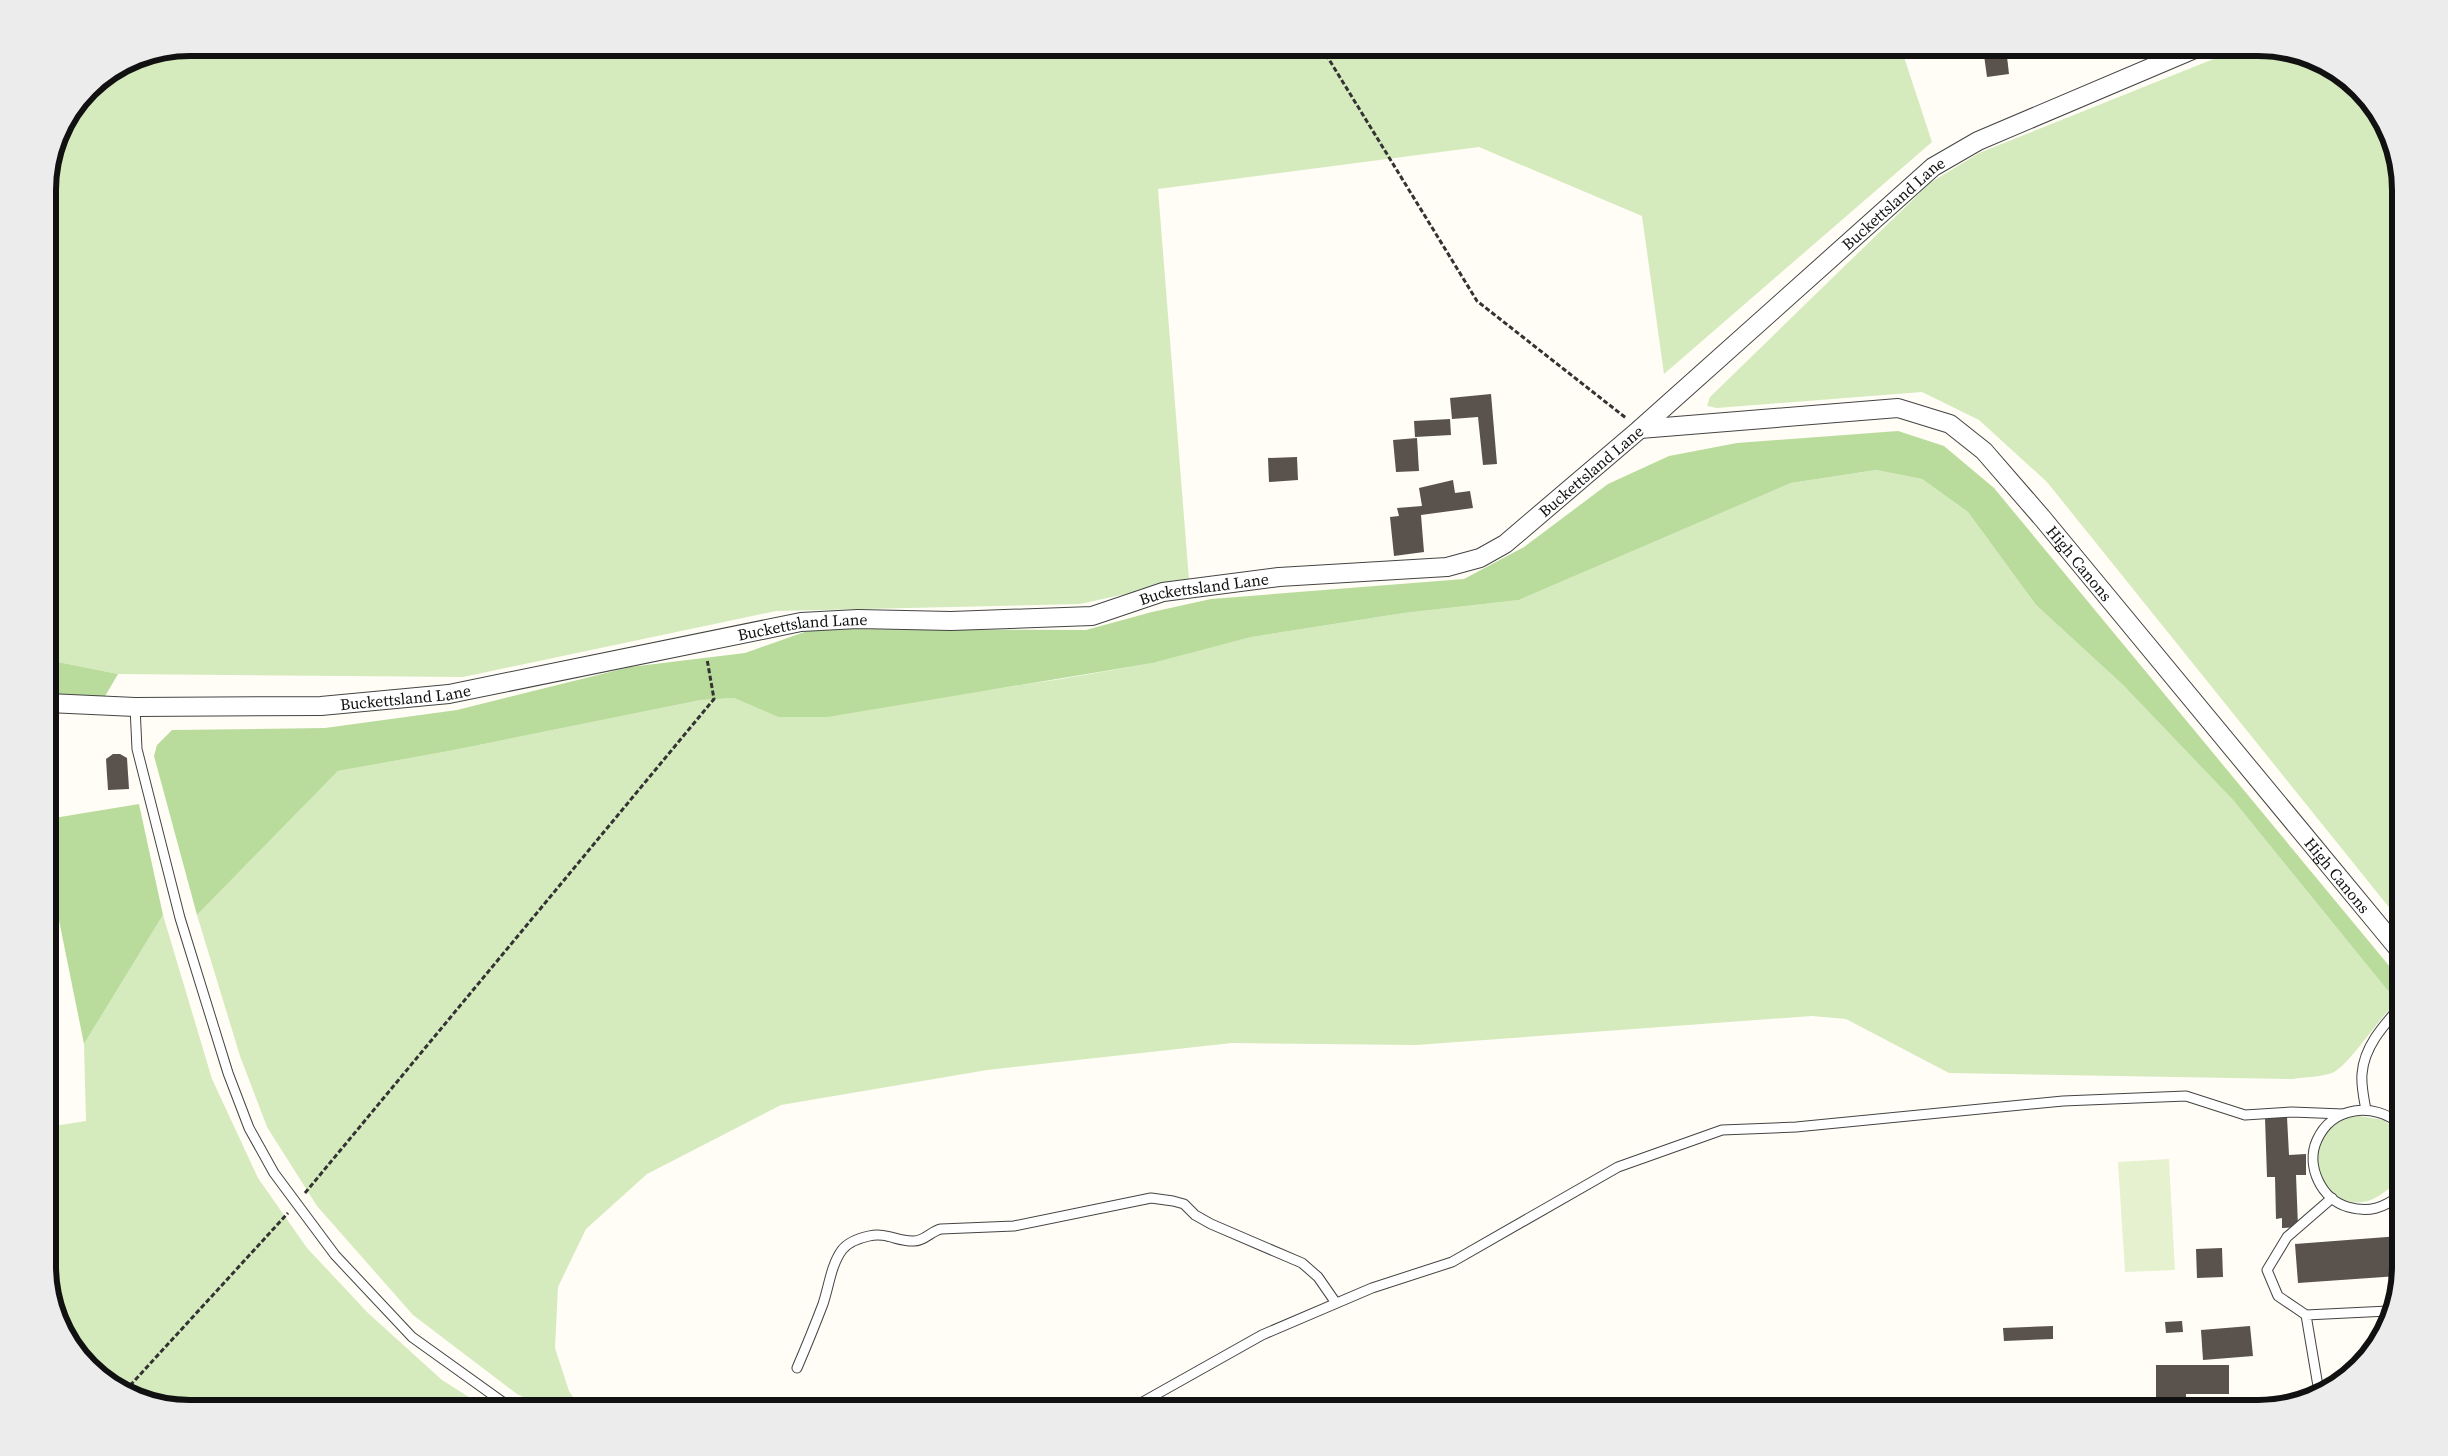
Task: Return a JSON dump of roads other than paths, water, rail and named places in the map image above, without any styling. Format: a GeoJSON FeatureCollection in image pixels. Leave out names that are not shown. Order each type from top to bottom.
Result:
{"type":"FeatureCollection","features":[{"type":"Feature","properties":{"kind":"street","name":"Buckettsland Lane"},"geometry":{"type":"LineString","coordinates":[[57,703],[135,707],[321,706],[449,694],[801,622],[858,619],[951,621],[1092,616],[1163,592],[1279,577],[1447,567],[1480,558],[1505,544],[1640,429],[1933,167],[1978,141],[2179,56]]}},
{"type":"Feature","properties":{"kind":"street","name":"High Canons"},"geometry":{"type":"LineString","coordinates":[[1640,429],[1898,408],[1950,424],[1984,451],[2043,519],[2392,941]]}},
{"type":"Feature","properties":{"kind":"lane"},"geometry":{"type":"LineString","coordinates":[[135,707],[137,749],[180,918],[228,1073],[249,1128],[274,1173],[335,1255],[412,1337],[500,1400]]}},
{"type":"Feature","properties":{"kind":"lane"},"geometry":{"type":"LineString","coordinates":[[2366,1110],[2362,1074],[2369,1048],[2383,1025],[2392,1016]]}},
{"type":"Feature","properties":{"kind":"lane"},"geometry":{"type":"LineString","coordinates":[[1146,1400],[1262,1335],[1372,1288],[1452,1262],[1618,1167],[1722,1130],[1796,1127],[2063,1101],[2186,1096],[2245,1115],[2292,1112],[2343,1114]]}},
{"type":"Feature","properties":{"kind":"lane"},"geometry":{"type":"LineString","coordinates":[[2392,1119],[2378,1110],[2354,1110],[2331,1120],[2316,1140],[2313,1164],[2321,1188],[2339,1205],[2362,1211],[2386,1206],[2392,1201]]}},
{"type":"Feature","properties":{"kind":"lane"},"geometry":{"type":"LineString","coordinates":[[797,1368],[823,1304],[837,1259],[843,1248],[856,1240],[870,1236],[887,1235],[908,1241],[916,1241],[927,1237],[933,1231],[941,1229],[1014,1226],[1151,1198],[1184,1204],[1195,1215],[1211,1224],[1302,1263],[1318,1277],[1336,1303]]}},
{"type":"Feature","properties":{"kind":"lane"},"geometry":{"type":"LineString","coordinates":[[2332,1198],[2287,1237],[2268,1270],[2278,1296],[2306,1315],[2384,1311]]}},
{"type":"Feature","properties":{"kind":"lane"},"geometry":{"type":"LineString","coordinates":[[2306,1315],[2318,1386]]}}]}
